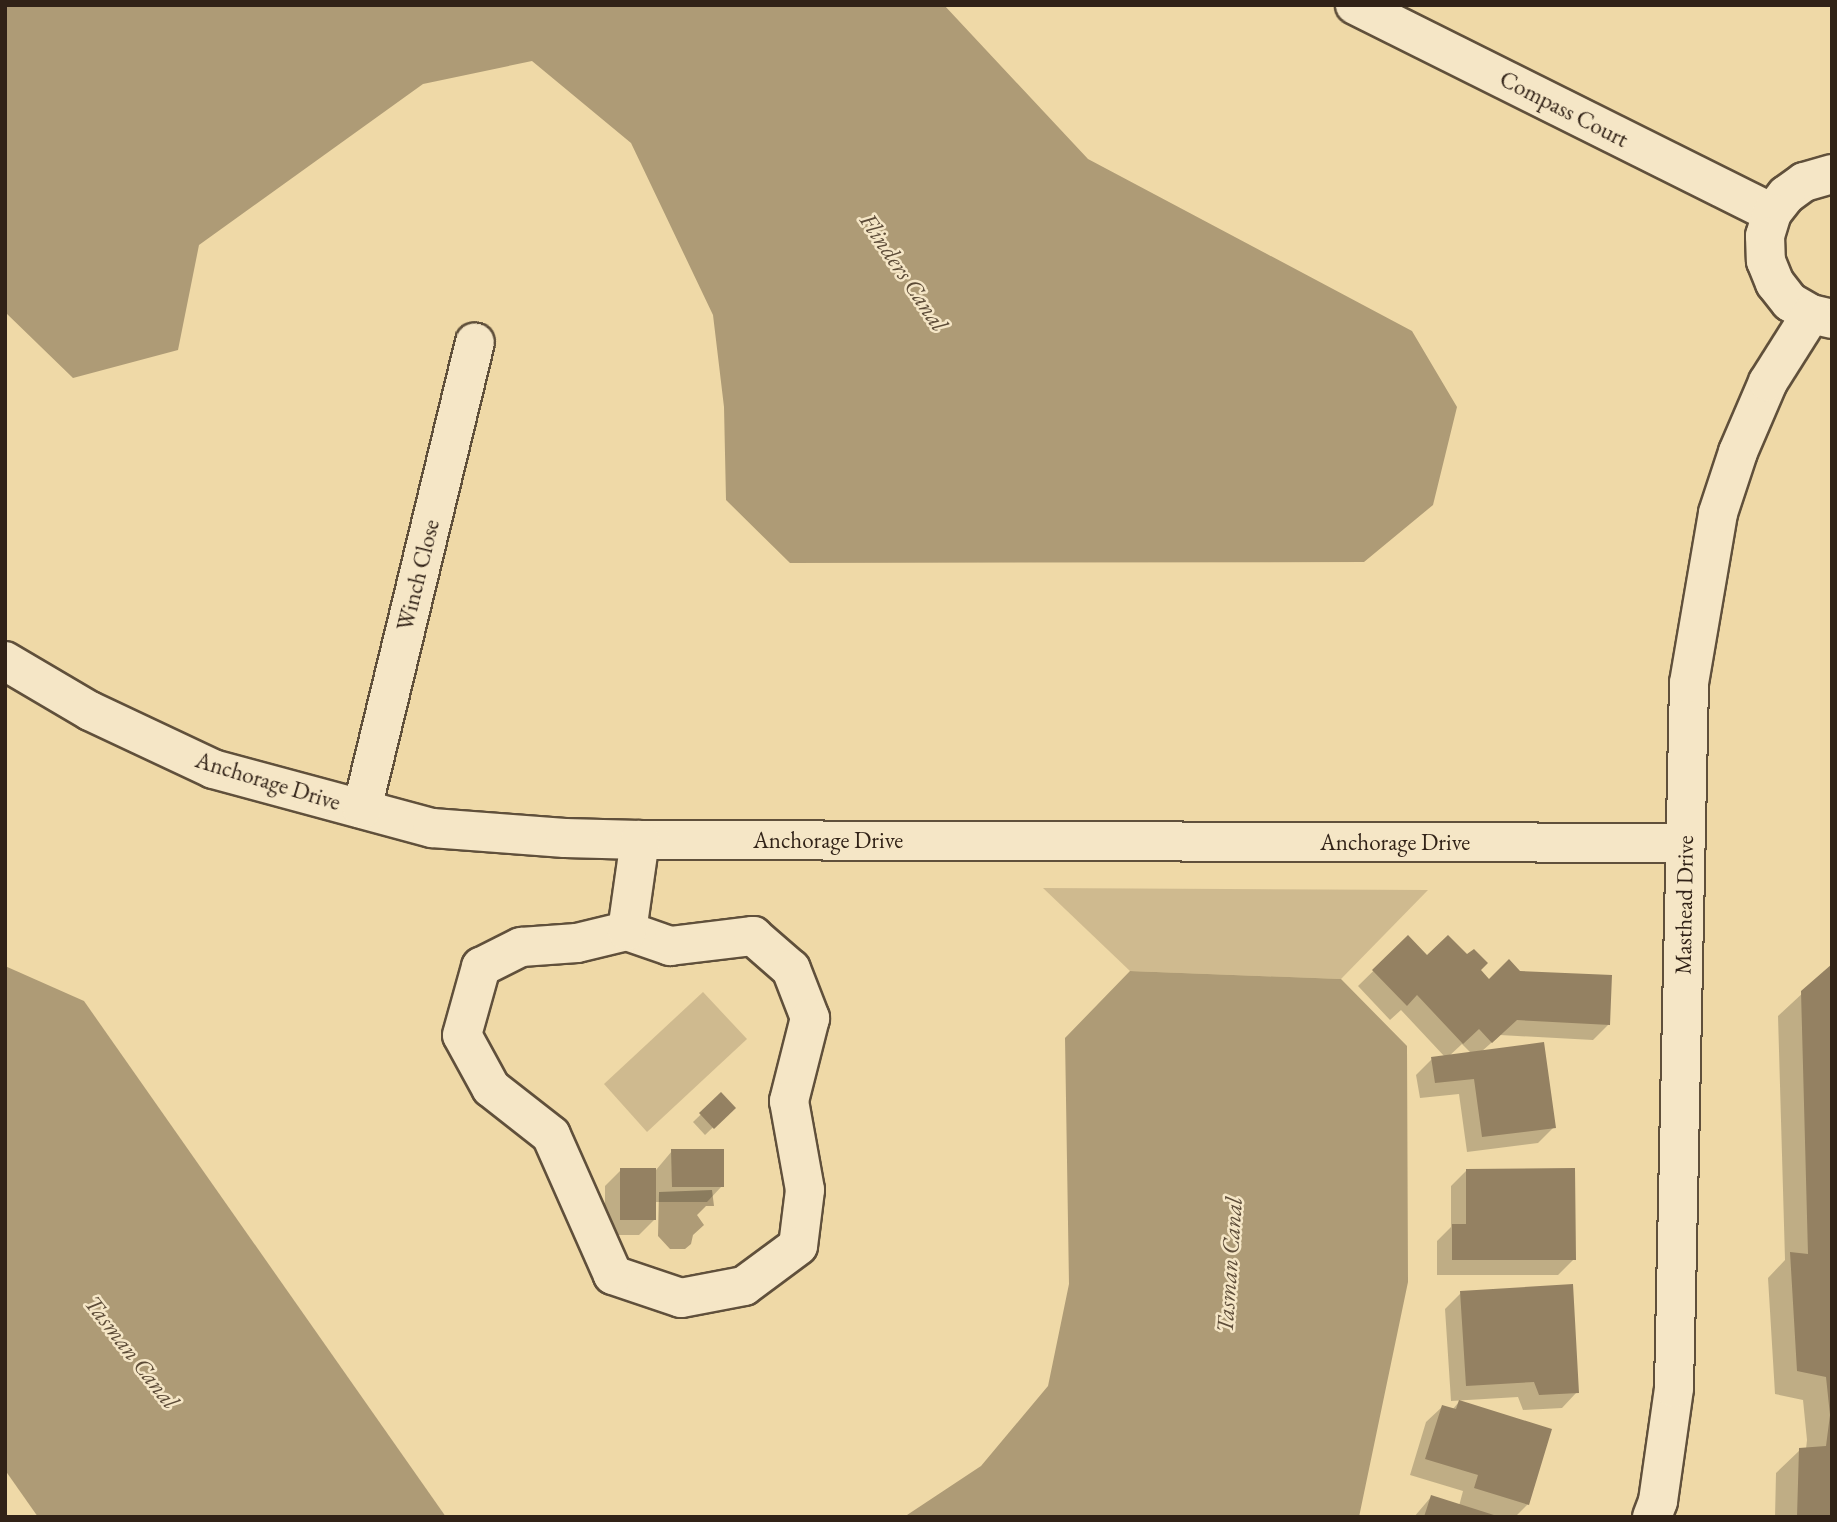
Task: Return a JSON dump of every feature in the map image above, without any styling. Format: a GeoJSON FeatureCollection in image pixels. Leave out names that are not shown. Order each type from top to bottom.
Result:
{"type":"FeatureCollection","features":[{"type":"Feature","properties":{"kind":"street","name":"Compass Court"},"geometry":{"type":"LineString","coordinates":[[1355,5],[1772,213]]}},
{"type":"Feature","properties":{"kind":"street"},"geometry":{"type":"LineString","coordinates":[[1821,317],[1790,302],[1775,283],[1766,261],[1765,236],[1772,213],[1786,195],[1804,182],[1832,174]]}},
{"type":"Feature","properties":{"kind":"street","name":"Masthead Drive"},"geometry":{"type":"LineString","coordinates":[[1652,1517],[1658,1501],[1674,1388],[1689,683],[1718,513],[1738,452],[1768,382],[1821,317]]}},
{"type":"Feature","properties":{"kind":"street","name":"Winch Close"},"geometry":{"type":"LineString","coordinates":[[362,809],[475,342]]}},
{"type":"Feature","properties":{"kind":"street","name":"Anchorage Drive"},"geometry":{"type":"LineString","coordinates":[[5,661],[90,711],[213,769],[432,828],[565,838],[640,840],[1686,843]]}},
{"type":"Feature","properties":{"kind":"street"},"geometry":{"type":"LineString","coordinates":[[627,931],[640,840]]}},
{"type":"Feature","properties":{"kind":"street"},"geometry":{"type":"LineString","coordinates":[[627,931],[670,946],[752,936],[791,970],[810,1018],[789,1101],[805,1190],[798,1246],[744,1286],[681,1298],[613,1275],[551,1135],[491,1088],[462,1035],[481,967],[521,947],[577,943],[627,931]]}},
{"type":"Feature","properties":{"kind":"shaded area"},"geometry":{"type":"Polygon","coordinates":[[[1043,888],[1428,890],[1341,979],[1130,971],[1043,888]]]}},
{"type":"Feature","properties":{"kind":"shaded area"},"geometry":{"type":"Polygon","coordinates":[[[703,992],[747,1039],[647,1132],[604,1084],[703,992]]]}},
{"type":"Feature","properties":{"kind":"water","name":"Flinders Canal"},"geometry":{"type":"Polygon","coordinates":[[[5,5],[944,5],[1088,159],[1412,331],[1457,407],[1433,505],[1364,562],[790,563],[726,500],[724,407],[713,315],[631,143],[532,61],[423,84],[199,245],[178,350],[73,378],[5,312],[5,5]]]}},
{"type":"Feature","properties":{"kind":"water","name":"Tasman Canal"},"geometry":{"type":"Polygon","coordinates":[[[5,966],[84,1001],[446,1517],[38,1517],[5,1470],[5,966]]]}},
{"type":"Feature","properties":{"kind":"water","name":"Tasman Canal"},"geometry":{"type":"Polygon","coordinates":[[[1130,971],[1341,979],[1407,1046],[1408,1282],[1359,1517],[904,1517],[981,1466],[1048,1386],[1069,1284],[1065,1038],[1130,971]]]}},
{"type":"Feature","properties":{"kind":"water"},"geometry":{"type":"Polygon","coordinates":[[[712,1190],[714,1206],[706,1206],[697,1215],[704,1225],[693,1235],[691,1244],[685,1249],[670,1249],[658,1236],[659,1192],[712,1190]]]}},
{"type":"Feature","properties":{"kind":"building"},"geometry":{"type":"Polygon","coordinates":[[[1408,935],[1427,955],[1448,935],[1467,954],[1474,949],[1488,963],[1481,970],[1489,979],[1509,959],[1520,971],[1612,975],[1610,1025],[1517,1020],[1492,1043],[1479,1029],[1463,1044],[1417,995],[1407,1006],[1372,970],[1408,935]]]}},
{"type":"Feature","properties":{"kind":"building"},"geometry":{"type":"Polygon","coordinates":[[[1832,964],[1830,1415],[1826,1377],[1797,1371],[1790,1252],[1808,1254],[1801,991],[1832,964]]]}},
{"type":"Feature","properties":{"kind":"building"},"geometry":{"type":"Polygon","coordinates":[[[1544,1042],[1556,1128],[1482,1137],[1474,1079],[1435,1083],[1431,1057],[1544,1042]]]}},
{"type":"Feature","properties":{"kind":"building"},"geometry":{"type":"Polygon","coordinates":[[[721,1092],[736,1108],[714,1129],[699,1113],[721,1092]]]}},
{"type":"Feature","properties":{"kind":"building"},"geometry":{"type":"Polygon","coordinates":[[[671,1149],[724,1149],[724,1187],[672,1187],[671,1149]]]}},
{"type":"Feature","properties":{"kind":"building"},"geometry":{"type":"Polygon","coordinates":[[[620,1168],[656,1168],[656,1220],[620,1220],[620,1168]]]}},
{"type":"Feature","properties":{"kind":"building"},"geometry":{"type":"Polygon","coordinates":[[[1575,1168],[1576,1260],[1452,1260],[1452,1224],[1466,1224],[1466,1169],[1575,1168]]]}},
{"type":"Feature","properties":{"kind":"building"},"geometry":{"type":"Polygon","coordinates":[[[1573,1284],[1579,1393],[1539,1395],[1534,1382],[1466,1386],[1460,1291],[1573,1284]]]}},
{"type":"Feature","properties":{"kind":"building"},"geometry":{"type":"Polygon","coordinates":[[[1459,1400],[1552,1429],[1529,1505],[1474,1488],[1478,1475],[1425,1459],[1442,1405],[1456,1409],[1459,1400]]]}},
{"type":"Feature","properties":{"kind":"building"},"geometry":{"type":"Polygon","coordinates":[[[1830,1415],[1832,1517],[1797,1517],[1799,1448],[1826,1446],[1830,1415]]]}},
{"type":"Feature","properties":{"kind":"building"},"geometry":{"type":"Polygon","coordinates":[[[1431,1495],[1497,1516],[1497,1517],[1424,1517],[1431,1495]]]}}]}
